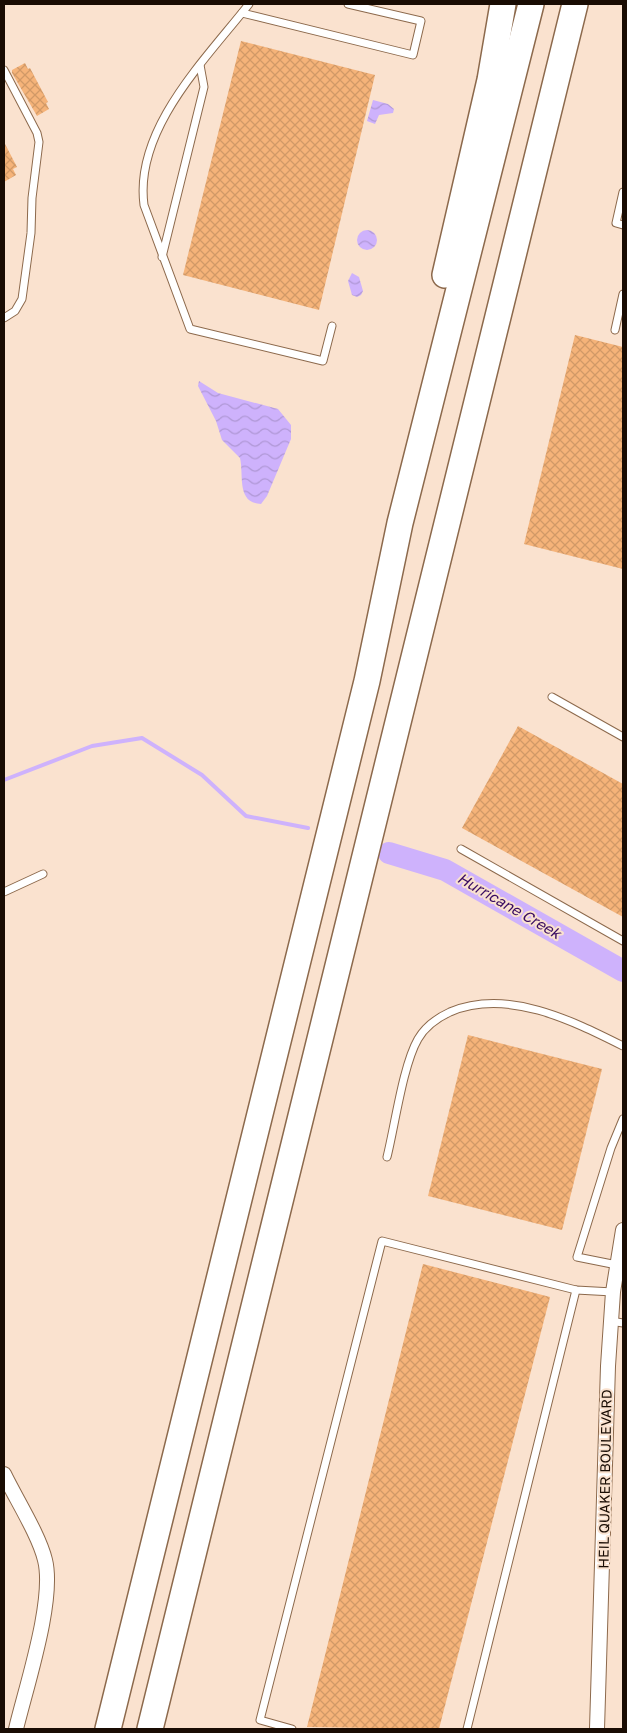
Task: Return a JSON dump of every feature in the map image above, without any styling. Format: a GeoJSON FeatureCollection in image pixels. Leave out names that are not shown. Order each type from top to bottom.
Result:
{"type":"FeatureCollection","features":[{"type":"Feature","properties":{"kind":"highway"},"geometry":{"type":"LineString","coordinates":[[400,523],[416,404],[472,162],[503,4]]}},
{"type":"Feature","properties":{"kind":"highway"},"geometry":{"type":"LineString","coordinates":[[108,1729],[367,681],[400,523],[531,4]]}},
{"type":"Feature","properties":{"kind":"highway"},"geometry":{"type":"LineString","coordinates":[[150,1729],[566,38],[576,4]]}},
{"type":"Feature","properties":{"kind":"street","name":"HEIL QUAKER BOULEVARD"},"geometry":{"type":"LineString","coordinates":[[597,1729],[617,1322],[613,1292],[623,1230]]}},
{"type":"Feature","properties":{"kind":"street"},"geometry":{"type":"LineString","coordinates":[[4,1474],[45,1558],[48,1582],[42,1620],[16,1729]]}},
{"type":"Feature","properties":{"kind":"lane"},"geometry":{"type":"LineString","coordinates":[[249,4],[200,65],[161,121],[143,181],[144,205],[190,329],[323,361],[332,326]]}},
{"type":"Feature","properties":{"kind":"lane"},"geometry":{"type":"LineString","coordinates":[[242,13],[413,55],[422,21],[348,4]]}},
{"type":"Feature","properties":{"kind":"lane"},"geometry":{"type":"LineString","coordinates":[[162,257],[204,88],[200,65]]}},
{"type":"Feature","properties":{"kind":"lane"},"geometry":{"type":"LineString","coordinates":[[4,70],[37,133],[39,142],[22,299],[15,311],[4,318]]}},
{"type":"Feature","properties":{"kind":"lane"},"geometry":{"type":"LineString","coordinates":[[623,192],[616,223],[623,225]]}},
{"type":"Feature","properties":{"kind":"lane"},"geometry":{"type":"LineString","coordinates":[[615,330],[623,294]]}},
{"type":"Feature","properties":{"kind":"lane"},"geometry":{"type":"LineString","coordinates":[[552,697],[623,737]]}},
{"type":"Feature","properties":{"kind":"lane"},"geometry":{"type":"LineString","coordinates":[[461,849],[623,941]]}},
{"type":"Feature","properties":{"kind":"lane"},"geometry":{"type":"LineString","coordinates":[[4,892],[43,874]]}},
{"type":"Feature","properties":{"kind":"lane"},"geometry":{"type":"LineString","coordinates":[[387,1157],[414,1048],[427,1027],[444,1015],[469,1006],[481,1004],[522,1006],[554,1016],[623,1046]]}},
{"type":"Feature","properties":{"kind":"lane"},"geometry":{"type":"LineString","coordinates":[[617,1265],[577,1256],[611,1148],[623,1119]]}},
{"type":"Feature","properties":{"kind":"lane"},"geometry":{"type":"LineString","coordinates":[[292,1729],[260,1720],[382,1241],[576,1290],[613,1292]]}},
{"type":"Feature","properties":{"kind":"lane"},"geometry":{"type":"LineString","coordinates":[[467,1729],[576,1290]]}},
{"type":"Feature","properties":{"kind":"water"},"geometry":{"type":"Polygon","coordinates":[[[373,100],[388,104],[394,109],[393,113],[379,115],[375,124],[367,121],[373,100]]]}},
{"type":"Feature","properties":{"kind":"water"},"geometry":{"type":"Polygon","coordinates":[[[367,230],[374,233],[377,240],[374,247],[367,250],[360,247],[357,240],[360,233],[367,230]]]}},
{"type":"Feature","properties":{"kind":"water"},"geometry":{"type":"Polygon","coordinates":[[[352,273],[359,277],[363,291],[357,297],[352,295],[348,281],[352,273]]]}},
{"type":"Feature","properties":{"kind":"water"},"geometry":{"type":"Polygon","coordinates":[[[199,381],[218,393],[278,409],[291,425],[291,439],[267,496],[261,504],[248,499],[244,493],[240,458],[222,440],[216,421],[198,386],[199,381]]]}},
{"type":"Feature","properties":{"kind":"building"},"geometry":{"type":"Polygon","coordinates":[[[241,41],[375,75],[319,310],[183,275],[241,41]]]}},
{"type":"Feature","properties":{"kind":"building"},"geometry":{"type":"Polygon","coordinates":[[[25,63],[28,69],[30,68],[48,102],[46,103],[49,109],[37,116],[12,73],[12,70],[25,63]]]}},
{"type":"Feature","properties":{"kind":"building"},"geometry":{"type":"Polygon","coordinates":[[[4,142],[17,167],[13,169],[16,175],[4,182],[4,142]]]}},
{"type":"Feature","properties":{"kind":"building"},"geometry":{"type":"Polygon","coordinates":[[[575,335],[623,347],[623,569],[524,544],[575,335]]]}},
{"type":"Feature","properties":{"kind":"building"},"geometry":{"type":"Polygon","coordinates":[[[518,726],[623,784],[623,917],[462,828],[518,726]]]}},
{"type":"Feature","properties":{"kind":"building"},"geometry":{"type":"Polygon","coordinates":[[[468,1035],[602,1069],[562,1230],[428,1196],[468,1035]]]}},
{"type":"Feature","properties":{"kind":"building"},"geometry":{"type":"Polygon","coordinates":[[[423,1264],[550,1297],[439,1729],[307,1727],[423,1264]]]}},
{"type":"Feature","properties":{"kind":"waterway"},"geometry":{"type":"LineString","coordinates":[[4,780],[92,746],[142,738],[202,775],[246,816],[308,828]]}},
{"type":"Feature","properties":{"kind":"waterway","name":"Hurricane Creek"},"geometry":{"type":"LineString","coordinates":[[389,853],[445,870],[623,971]]}}]}
